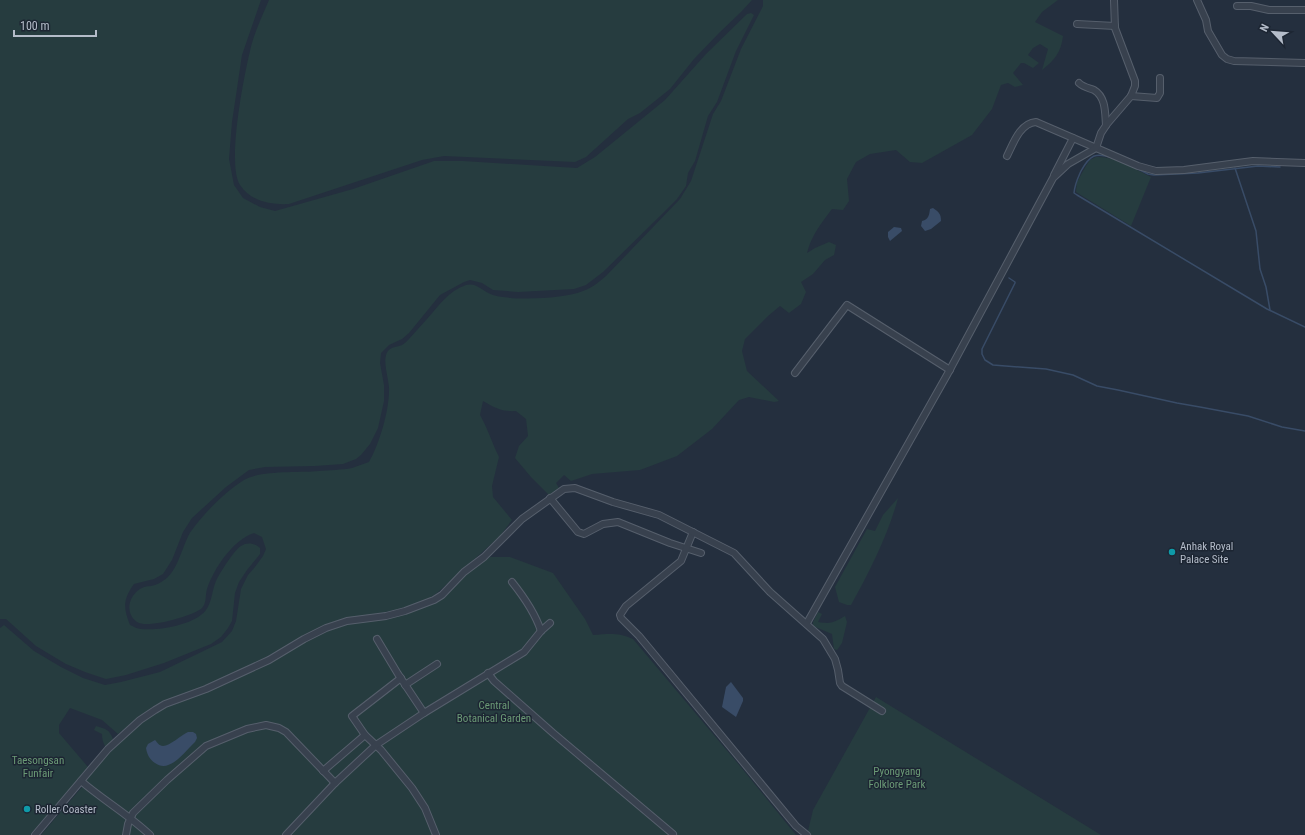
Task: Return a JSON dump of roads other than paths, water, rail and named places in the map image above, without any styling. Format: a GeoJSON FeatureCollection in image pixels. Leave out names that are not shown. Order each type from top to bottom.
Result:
{"type":"FeatureCollection","features":[{"type":"Feature","properties":{"kind":"street"},"geometry":{"type":"LineString","coordinates":[[1053,178],[1068,164],[1096,148],[1101,133],[1106,125],[1131,96],[1135,86],[1135,81],[1115,26],[1114,0]]}},
{"type":"Feature","properties":{"kind":"street"},"geometry":{"type":"LineString","coordinates":[[1197,0],[1206,20],[1208,30],[1222,55],[1227,59],[1234,61],[1305,64]]}},
{"type":"Feature","properties":{"kind":"street"},"geometry":{"type":"LineString","coordinates":[[1238,6],[1251,6],[1269,10],[1305,10]]}},
{"type":"Feature","properties":{"kind":"street"},"geometry":{"type":"LineString","coordinates":[[1077,24],[1115,26]]}},
{"type":"Feature","properties":{"kind":"street"},"geometry":{"type":"LineString","coordinates":[[1131,96],[1157,98],[1160,93],[1160,78]]}},
{"type":"Feature","properties":{"kind":"street"},"geometry":{"type":"LineString","coordinates":[[1079,84],[1100,94],[1102,98],[1106,125]]}},
{"type":"Feature","properties":{"kind":"street"},"geometry":{"type":"LineString","coordinates":[[1007,156],[1019,134],[1027,124],[1036,122],[1138,166],[1156,170],[1184,170],[1253,161],[1305,163]]}},
{"type":"Feature","properties":{"kind":"street"},"geometry":{"type":"LineString","coordinates":[[806,623],[950,370],[1073,138]]}},
{"type":"Feature","properties":{"kind":"street"},"geometry":{"type":"LineString","coordinates":[[795,373],[847,305],[950,370]]}},
{"type":"Feature","properties":{"kind":"street"},"geometry":{"type":"LineString","coordinates":[[35,835],[114,744],[144,718],[165,704],[206,688],[269,660],[304,639],[331,626],[405,611],[439,597],[464,572],[491,550],[514,526],[550,498],[569,487],[659,515],[734,553],[770,592],[823,639],[831,651],[842,686],[882,711]]}},
{"type":"Feature","properties":{"kind":"street"},"geometry":{"type":"LineString","coordinates":[[550,498],[581,534],[584,534],[603,524],[618,522],[670,543],[701,553]]}},
{"type":"Feature","properties":{"kind":"street"},"geometry":{"type":"LineString","coordinates":[[693,532],[681,562],[626,606],[620,615],[621,618],[639,636],[796,826],[807,835]]}},
{"type":"Feature","properties":{"kind":"street"},"geometry":{"type":"LineString","coordinates":[[512,582],[526,602],[541,631]]}},
{"type":"Feature","properties":{"kind":"street"},"geometry":{"type":"LineString","coordinates":[[286,835],[335,783],[376,745],[424,713],[524,652],[550,622]]}},
{"type":"Feature","properties":{"kind":"street"},"geometry":{"type":"LineString","coordinates":[[376,639],[424,713]]}},
{"type":"Feature","properties":{"kind":"street"},"geometry":{"type":"LineString","coordinates":[[405,685],[437,664]]}},
{"type":"Feature","properties":{"kind":"street"},"geometry":{"type":"LineString","coordinates":[[488,674],[553,733],[673,834]]}},
{"type":"Feature","properties":{"kind":"street"},"geometry":{"type":"LineString","coordinates":[[401,678],[352,716],[365,735],[392,762],[419,798],[429,816],[436,835]]}},
{"type":"Feature","properties":{"kind":"street"},"geometry":{"type":"LineString","coordinates":[[126,835],[130,818],[133,813],[167,780],[206,746],[247,729],[266,725],[279,728],[286,732],[335,783]]}},
{"type":"Feature","properties":{"kind":"street"},"geometry":{"type":"LineString","coordinates":[[323,771],[365,735]]}},
{"type":"Feature","properties":{"kind":"street"},"geometry":{"type":"LineString","coordinates":[[81,781],[150,835]]}},
{"type":"Feature","properties":{"kind":"water"},"geometry":{"type":"Polygon","coordinates":[[[933,208],[939,213],[941,221],[931,229],[925,231],[921,226],[922,221],[927,218],[930,209],[933,208]]]}},
{"type":"Feature","properties":{"kind":"water"},"geometry":{"type":"Polygon","coordinates":[[[894,227],[901,228],[902,231],[890,241],[888,232],[894,227]]]}},
{"type":"Feature","properties":{"kind":"water"},"geometry":{"type":"Polygon","coordinates":[[[731,682],[743,698],[736,717],[722,707],[726,687],[731,682]]]}},
{"type":"Feature","properties":{"kind":"water"},"geometry":{"type":"Polygon","coordinates":[[[188,732],[193,732],[196,734],[197,738],[195,742],[172,764],[161,766],[150,758],[146,748],[148,744],[155,740],[158,744],[166,746],[188,732]]]}},
{"type":"Feature","properties":{"kind":"waterway"},"geometry":{"type":"LineString","coordinates":[[1113,158],[1102,155],[1097,155],[1090,158],[1081,171],[1074,193],[1267,309],[1305,327]]}},
{"type":"Feature","properties":{"kind":"waterway"},"geometry":{"type":"LineString","coordinates":[[1136,168],[1148,174],[1154,175],[1198,173],[1258,166],[1280,167]]}},
{"type":"Feature","properties":{"kind":"waterway"},"geometry":{"type":"LineString","coordinates":[[1235,168],[1256,231],[1260,269],[1266,287],[1270,310]]}},
{"type":"Feature","properties":{"kind":"waterway"},"geometry":{"type":"LineString","coordinates":[[1009,278],[1015,283],[982,349],[982,354],[985,360],[993,365],[1046,369],[1073,375],[1097,386],[1248,416],[1282,427],[1305,431]]}},
{"type":"Feature","properties":{"kind":"place","name":"Anhak Royal Palace Site"},"geometry":{"type":"Point","coordinates":[1172,552]}},
{"type":"Feature","properties":{"kind":"place","name":"Roller Coaster"},"geometry":{"type":"Point","coordinates":[27,809]}},
{"type":"Feature","properties":{"kind":"park label","name":"Central Botanical Garden"},"geometry":{"type":"Point","coordinates":[494,711]}},
{"type":"Feature","properties":{"kind":"park label","name":"Taesongsan Funfair"},"geometry":{"type":"Point","coordinates":[38,766]}},
{"type":"Feature","properties":{"kind":"park label","name":"Pyongyang Folklore Park"},"geometry":{"type":"Point","coordinates":[897,777]}}]}
